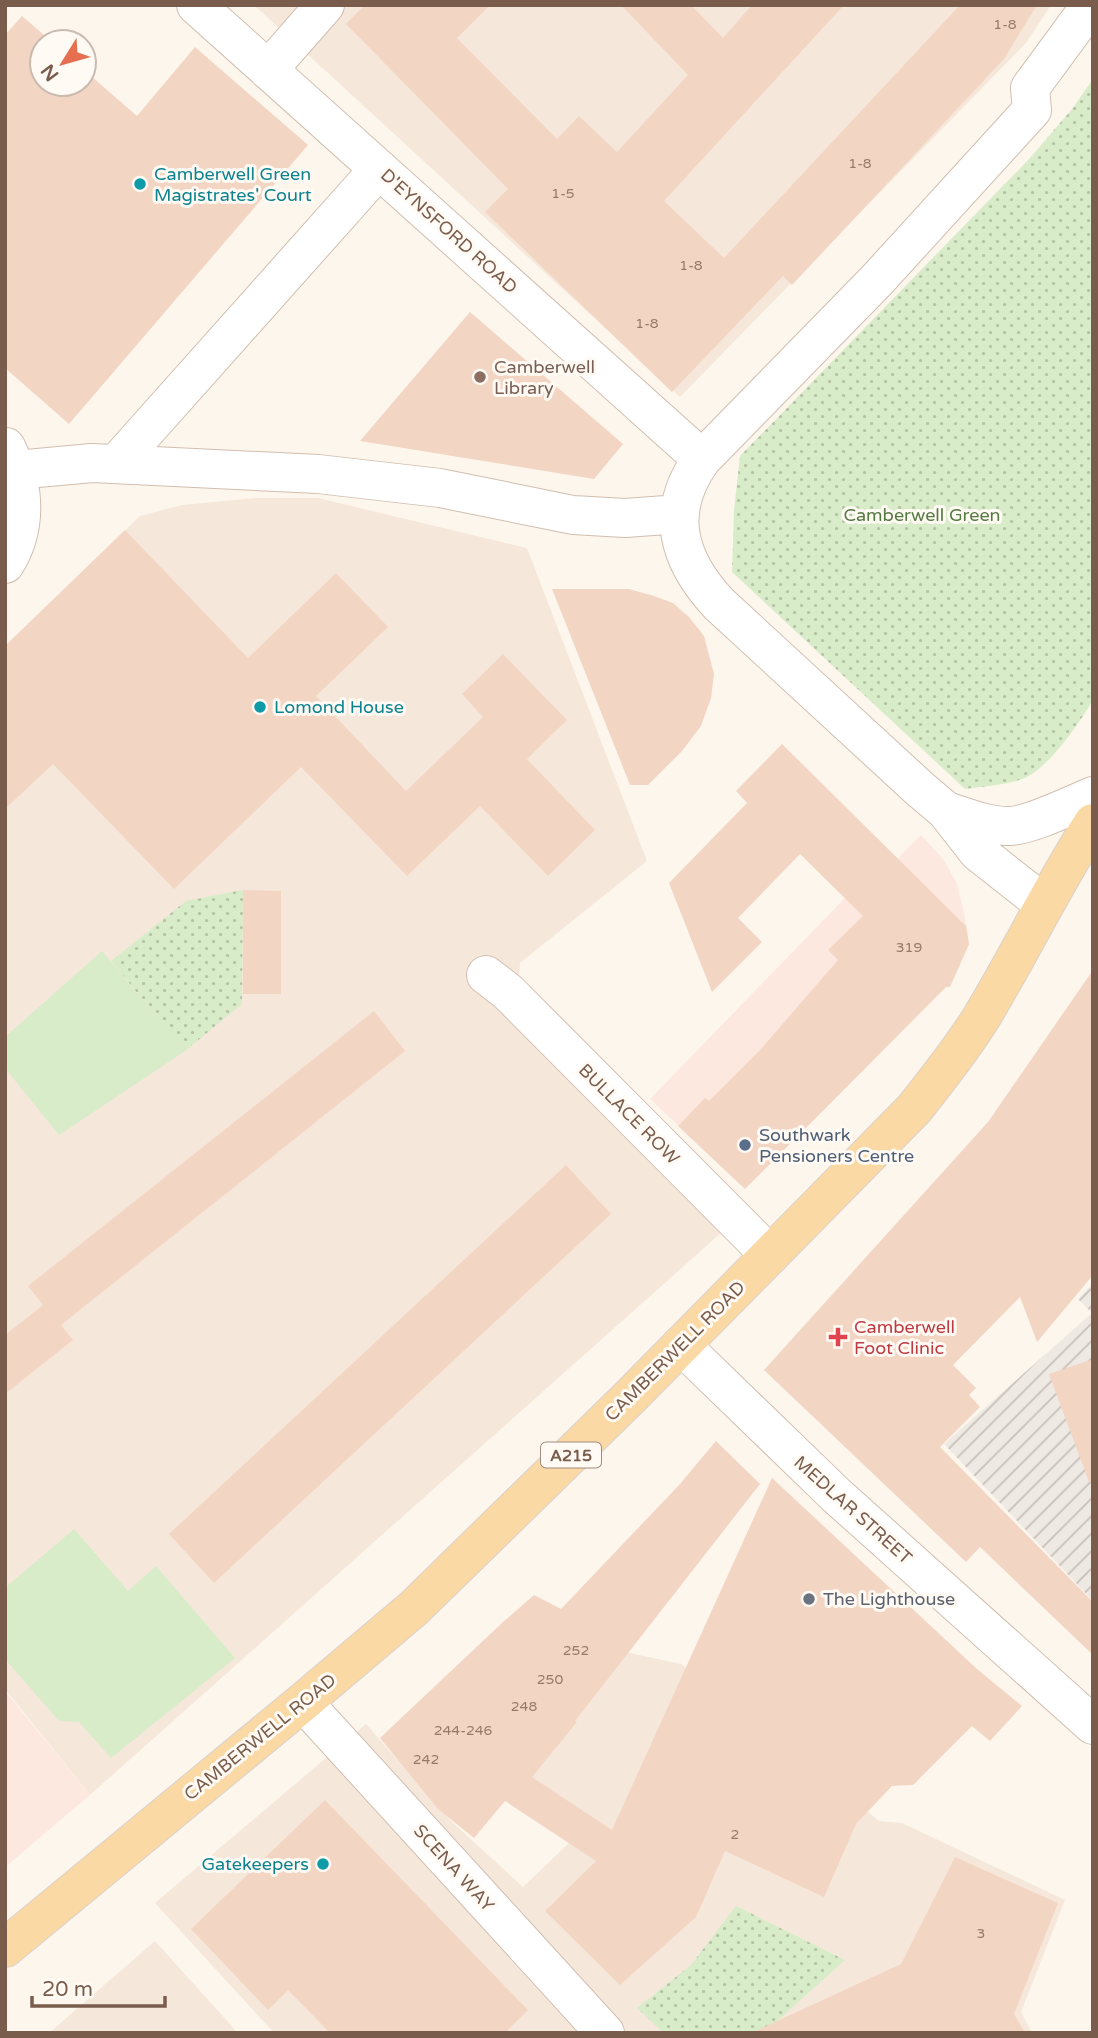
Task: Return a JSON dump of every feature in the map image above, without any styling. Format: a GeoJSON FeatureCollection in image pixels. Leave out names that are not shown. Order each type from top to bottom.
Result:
{"type":"FeatureCollection","features":[{"type":"Feature","properties":{"kind":"main road","name":"A215"},"geometry":{"type":"LineString","coordinates":[[1049,895],[1093,823]]}},
{"type":"Feature","properties":{"kind":"main road","name":"CAMBERWELL ROAD"},"geometry":{"type":"LineString","coordinates":[[5,1948],[414,1608],[771,1255],[914,1108],[949,1065],[981,1018],[1049,895]]}},
{"type":"Feature","properties":{"kind":"street","name":"D'EYNSFORD ROAD"},"geometry":{"type":"LineString","coordinates":[[196,5],[702,459]]}},
{"type":"Feature","properties":{"kind":"street"},"geometry":{"type":"LineString","coordinates":[[268,70],[325,5]]}},
{"type":"Feature","properties":{"kind":"street"},"geometry":{"type":"LineString","coordinates":[[1049,895],[978,852],[946,811],[700,584],[689,564],[681,538],[680,514],[689,477],[702,459],[877,280],[1032,110],[1030,88],[1091,5]]}},
{"type":"Feature","properties":{"kind":"street"},"geometry":{"type":"LineString","coordinates":[[116,464],[379,169]]}},
{"type":"Feature","properties":{"kind":"street"},"geometry":{"type":"LineString","coordinates":[[5,564],[18,539],[22,505],[10,458],[318,474],[440,488],[573,515],[625,517],[680,514]]}},
{"type":"Feature","properties":{"kind":"street"},"geometry":{"type":"LineString","coordinates":[[946,811],[978,821],[1010,826],[1045,816],[1093,796]]}},
{"type":"Feature","properties":{"kind":"street","name":"BULLACE ROW"},"geometry":{"type":"LineString","coordinates":[[486,975],[508,992],[771,1255]]}},
{"type":"Feature","properties":{"kind":"street","name":"MEDLAR STREET"},"geometry":{"type":"LineString","coordinates":[[681,1345],[836,1496],[1093,1725]]}},
{"type":"Feature","properties":{"kind":"street","name":"SCENA WAY"},"geometry":{"type":"LineString","coordinates":[[303,1703],[605,2033]]}},
{"type":"Feature","properties":{"kind":"shaded area"},"geometry":{"type":"Polygon","coordinates":[[[254,5],[1051,5],[1026,43],[680,397],[254,5]]]}},
{"type":"Feature","properties":{"kind":"shaded area"},"geometry":{"type":"Polygon","coordinates":[[[255,498],[318,498],[527,548],[647,861],[520,963],[516,1020],[721,1233],[90,1795],[5,1689],[5,646],[140,516],[182,505],[255,498]]]}},
{"type":"Feature","properties":{"kind":"shaded area"},"geometry":{"type":"Polygon","coordinates":[[[921,835],[944,860],[957,884],[964,913],[969,944],[953,980],[751,1183],[738,1182],[650,1099],[845,898],[852,904],[921,835]]]}},
{"type":"Feature","properties":{"kind":"shaded area"},"geometry":{"type":"Polygon","coordinates":[[[1093,1283],[1093,1601],[944,1444],[1092,1313],[1078,1299],[1093,1283]]]}},
{"type":"Feature","properties":{"kind":"shaded area"},"geometry":{"type":"Polygon","coordinates":[[[602,1647],[681,1664],[879,1821],[902,1823],[1065,1900],[1021,2012],[1032,2033],[274,2033],[155,1903],[366,1724],[451,1821],[523,1887],[569,1843],[587,1814],[499,1755],[602,1647]]]}},
{"type":"Feature","properties":{"kind":"shaded area"},"geometry":{"type":"Polygon","coordinates":[[[5,1691],[90,1795],[5,1867],[5,1691]]]}},
{"type":"Feature","properties":{"kind":"shaded area"},"geometry":{"type":"Polygon","coordinates":[[[155,1941],[238,2033],[49,2033],[155,1941]]]}},
{"type":"Feature","properties":{"kind":"green space","name":"Camberwell Green"},"geometry":{"type":"Polygon","coordinates":[[[1093,79],[1093,700],[1063,744],[1035,772],[1012,782],[965,789],[732,572],[734,510],[740,456],[1030,158],[1072,109],[1093,79]]]}},
{"type":"Feature","properties":{"kind":"green space"},"geometry":{"type":"Polygon","coordinates":[[[243,890],[242,1004],[185,1051],[111,961],[186,901],[243,890]]]}},
{"type":"Feature","properties":{"kind":"green space"},"geometry":{"type":"Polygon","coordinates":[[[102,951],[185,1051],[59,1135],[5,1068],[5,1037],[102,951]]]}},
{"type":"Feature","properties":{"kind":"green space"},"geometry":{"type":"Polygon","coordinates":[[[74,1529],[128,1591],[156,1566],[235,1658],[111,1758],[79,1722],[59,1721],[5,1659],[5,1588],[74,1529]]]}},
{"type":"Feature","properties":{"kind":"green space"},"geometry":{"type":"Polygon","coordinates":[[[736,1906],[845,1960],[764,2033],[664,2033],[637,2008],[691,1965],[736,1906]]]}},
{"type":"Feature","properties":{"kind":"building"},"geometry":{"type":"Polygon","coordinates":[[[365,5],[490,5],[457,38],[557,139],[579,116],[617,152],[688,75],[621,5],[691,5],[723,38],[752,5],[844,5],[664,201],[724,258],[960,5],[1037,5],[1004,59],[792,285],[783,276],[672,392],[485,212],[508,189],[346,24],[365,5]]]}},
{"type":"Feature","properties":{"kind":"building","name":"Camberwell Green Magistrates' Court"},"geometry":{"type":"Polygon","coordinates":[[[22,16],[36,28],[28,28],[28,98],[98,98],[98,82],[137,116],[195,47],[308,145],[69,424],[5,368],[5,35],[22,16]]]}},
{"type":"Feature","properties":{"kind":"building","name":"Camberwell Library"},"geometry":{"type":"Polygon","coordinates":[[[470,312],[623,444],[594,479],[360,441],[470,312]]]}},
{"type":"Feature","properties":{"kind":"building","name":"Lomond House"},"geometry":{"type":"Polygon","coordinates":[[[125,530],[248,658],[336,573],[388,627],[316,696],[406,791],[483,717],[462,694],[503,654],[567,720],[527,759],[595,830],[548,876],[480,806],[407,876],[301,767],[174,889],[53,764],[5,809],[5,646],[125,530]]]}},
{"type":"Feature","properties":{"kind":"building"},"geometry":{"type":"Polygon","coordinates":[[[552,589],[629,589],[654,596],[673,603],[704,636],[714,674],[711,698],[701,726],[682,751],[648,785],[630,785],[552,589]]]}},
{"type":"Feature","properties":{"kind":"building"},"geometry":{"type":"Polygon","coordinates":[[[782,744],[966,926],[969,944],[950,987],[946,987],[745,1189],[678,1126],[705,1098],[709,1101],[760,1050],[838,960],[828,950],[863,916],[800,854],[738,918],[762,942],[712,992],[669,883],[747,803],[736,791],[782,744]]]}},
{"type":"Feature","properties":{"kind":"building"},"geometry":{"type":"Polygon","coordinates":[[[243,890],[281,891],[281,994],[243,994],[243,890]]]}},
{"type":"Feature","properties":{"kind":"building"},"geometry":{"type":"Polygon","coordinates":[[[1093,970],[1093,1275],[1037,1342],[1020,1297],[953,1365],[976,1388],[969,1395],[980,1407],[940,1447],[1093,1602],[1093,1655],[980,1547],[966,1562],[764,1370],[988,1122],[1093,970]]]}},
{"type":"Feature","properties":{"kind":"building"},"geometry":{"type":"Polygon","coordinates":[[[374,1011],[405,1051],[61,1325],[73,1340],[5,1394],[5,1335],[43,1305],[28,1286],[374,1011]]]}},
{"type":"Feature","properties":{"kind":"building"},"geometry":{"type":"Polygon","coordinates":[[[566,1165],[611,1214],[214,1583],[169,1534],[566,1165]]]}},
{"type":"Feature","properties":{"kind":"building"},"geometry":{"type":"Polygon","coordinates":[[[1093,1359],[1093,1482],[1089,1482],[1049,1374],[1093,1359]]]}},
{"type":"Feature","properties":{"kind":"building"},"geometry":{"type":"Polygon","coordinates":[[[716,1441],[760,1484],[532,1777],[612,1830],[772,1478],[977,1669],[1022,1706],[990,1741],[972,1726],[913,1785],[892,1786],[856,1824],[824,1897],[725,1851],[696,1917],[620,1985],[545,1911],[596,1861],[505,1801],[474,1838],[438,1809],[380,1738],[534,1595],[561,1609],[680,1484],[716,1441]]]}},
{"type":"Feature","properties":{"kind":"building","name":"Gatekeepers"},"geometry":{"type":"Polygon","coordinates":[[[325,1800],[528,2010],[505,2033],[330,2033],[288,1990],[268,2010],[191,1929],[325,1800]]]}},
{"type":"Feature","properties":{"kind":"building"},"geometry":{"type":"Polygon","coordinates":[[[955,1857],[1058,1903],[1014,2014],[1025,2033],[751,2033],[901,1964],[955,1857]]]}},
{"type":"Feature","properties":{"kind":"place","name":"Camberwell Green Magistrates' Court"},"geometry":{"type":"Point","coordinates":[140,184]}},
{"type":"Feature","properties":{"kind":"place","name":"Camberwell Library"},"geometry":{"type":"Point","coordinates":[480,377]}},
{"type":"Feature","properties":{"kind":"place","name":"Lomond House"},"geometry":{"type":"Point","coordinates":[260,707]}},
{"type":"Feature","properties":{"kind":"place","name":"Southwark Pensioners Centre"},"geometry":{"type":"Point","coordinates":[745,1145]}},
{"type":"Feature","properties":{"kind":"place","name":"Camberwell Foot Clinic"},"geometry":{"type":"Point","coordinates":[838,1337]}},
{"type":"Feature","properties":{"kind":"place","name":"The Lighthouse"},"geometry":{"type":"Point","coordinates":[809,1599]}},
{"type":"Feature","properties":{"kind":"place","name":"Gatekeepers"},"geometry":{"type":"Point","coordinates":[323,1864]}}]}
